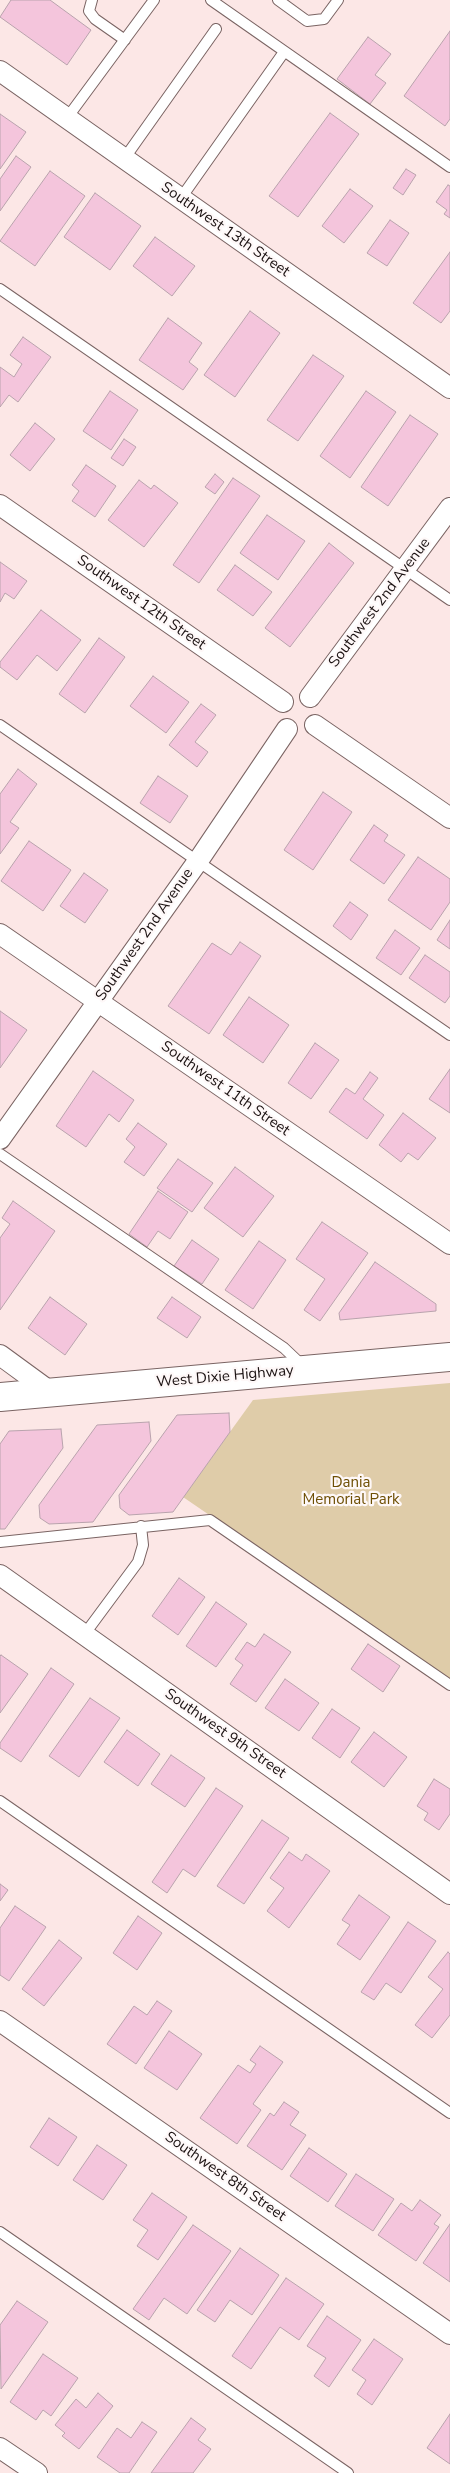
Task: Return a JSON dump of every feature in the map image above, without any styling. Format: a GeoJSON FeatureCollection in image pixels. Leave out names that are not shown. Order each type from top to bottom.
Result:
{"type":"FeatureCollection","features":[{"type":"Feature","properties":{"kind":"main road","name":"West Dixie Highway"},"geometry":{"type":"LineString","coordinates":[[0,1397],[450,1357]]}},
{"type":"Feature","properties":{"kind":"street","name":"Southwest 13th Street"},"geometry":{"type":"LineString","coordinates":[[0,71],[450,388]]}},
{"type":"Feature","properties":{"kind":"street","name":"Southwest 12th Street"},"geometry":{"type":"LineString","coordinates":[[0,505],[283,702]]}},
{"type":"Feature","properties":{"kind":"street","name":"Southwest 2nd Avenue"},"geometry":{"type":"LineString","coordinates":[[310,697],[406,570],[450,508]]}},
{"type":"Feature","properties":{"kind":"street"},"geometry":{"type":"LineString","coordinates":[[294,694],[310,697],[317,704],[319,710],[319,717],[315,725],[300,734],[287,729],[279,718],[283,702],[294,694]]}},
{"type":"Feature","properties":{"kind":"street"},"geometry":{"type":"LineString","coordinates":[[315,725],[450,818]]}},
{"type":"Feature","properties":{"kind":"street","name":"Southwest 2nd Avenue"},"geometry":{"type":"LineString","coordinates":[[0,1139],[198,861],[287,729]]}},
{"type":"Feature","properties":{"kind":"street","name":"Southwest 11th Street"},"geometry":{"type":"LineString","coordinates":[[0,934],[450,1244]]}},
{"type":"Feature","properties":{"kind":"street"},"geometry":{"type":"LineString","coordinates":[[0,1355],[52,1393]]}},
{"type":"Feature","properties":{"kind":"street","name":"Southwest 9th Street"},"geometry":{"type":"LineString","coordinates":[[0,1575],[450,1894]]}},
{"type":"Feature","properties":{"kind":"street","name":"Southwest 8th Street"},"geometry":{"type":"LineString","coordinates":[[0,2020],[450,2334]]}},
{"type":"Feature","properties":{"kind":"street"},"geometry":{"type":"LineString","coordinates":[[0,2448],[37,2473]]}},
{"type":"Feature","properties":{"kind":"lane"},"geometry":{"type":"LineString","coordinates":[[92,0],[89,12],[125,40]]}},
{"type":"Feature","properties":{"kind":"lane"},"geometry":{"type":"LineString","coordinates":[[67,118],[154,0]]}},
{"type":"Feature","properties":{"kind":"lane"},"geometry":{"type":"LineString","coordinates":[[211,0],[450,167]]}},
{"type":"Feature","properties":{"kind":"lane"},"geometry":{"type":"LineString","coordinates":[[278,0],[307,21],[324,19],[338,0]]}},
{"type":"Feature","properties":{"kind":"lane"},"geometry":{"type":"LineString","coordinates":[[124,159],[216,29]]}},
{"type":"Feature","properties":{"kind":"lane"},"geometry":{"type":"LineString","coordinates":[[181,198],[284,52]]}},
{"type":"Feature","properties":{"kind":"lane"},"geometry":{"type":"LineString","coordinates":[[0,289],[450,600]]}},
{"type":"Feature","properties":{"kind":"lane"},"geometry":{"type":"LineString","coordinates":[[0,725],[450,1035]]}},
{"type":"Feature","properties":{"kind":"lane"},"geometry":{"type":"LineString","coordinates":[[0,1154],[284,1348],[307,1370]]}},
{"type":"Feature","properties":{"kind":"lane"},"geometry":{"type":"LineString","coordinates":[[0,1542],[210,1520],[450,1685]]}},
{"type":"Feature","properties":{"kind":"lane"},"geometry":{"type":"LineString","coordinates":[[84,1635],[138,1562],[143,1545],[141,1526]]}},
{"type":"Feature","properties":{"kind":"lane"},"geometry":{"type":"LineString","coordinates":[[0,1801],[450,2112]]}},
{"type":"Feature","properties":{"kind":"lane"},"geometry":{"type":"LineString","coordinates":[[0,2232],[348,2473]]}},
{"type":"Feature","properties":{"kind":"green space","name":"Dania Memorial Park"},"geometry":{"type":"Polygon","coordinates":[[[450,1383],[450,1680],[183,1497],[253,1400],[450,1383]]]}},
{"type":"Feature","properties":{"kind":"building"},"geometry":{"type":"Polygon","coordinates":[[[11,0],[50,0],[91,30],[67,65],[0,17],[11,0]]]}},
{"type":"Feature","properties":{"kind":"building"},"geometry":{"type":"Polygon","coordinates":[[[450,31],[450,119],[445,126],[404,96],[450,31]]]}},
{"type":"Feature","properties":{"kind":"building"},"geometry":{"type":"Polygon","coordinates":[[[368,37],[391,54],[375,75],[386,83],[370,104],[337,79],[368,37]]]}},
{"type":"Feature","properties":{"kind":"building"},"geometry":{"type":"Polygon","coordinates":[[[330,113],[359,134],[298,217],[269,196],[330,113]]]}},
{"type":"Feature","properties":{"kind":"building"},"geometry":{"type":"Polygon","coordinates":[[[0,114],[26,132],[0,169],[0,114]]]}},
{"type":"Feature","properties":{"kind":"building"},"geometry":{"type":"Polygon","coordinates":[[[16,156],[31,167],[0,211],[0,179],[16,156]]]}},
{"type":"Feature","properties":{"kind":"building"},"geometry":{"type":"Polygon","coordinates":[[[406,169],[416,175],[403,195],[393,188],[406,169]]]}},
{"type":"Feature","properties":{"kind":"building"},"geometry":{"type":"Polygon","coordinates":[[[50,171],[85,196],[35,266],[0,241],[50,171]]]}},
{"type":"Feature","properties":{"kind":"building"},"geometry":{"type":"Polygon","coordinates":[[[448,185],[450,186],[450,218],[444,214],[447,210],[436,202],[448,185]]]}},
{"type":"Feature","properties":{"kind":"building"},"geometry":{"type":"Polygon","coordinates":[[[350,189],[373,206],[344,243],[322,226],[350,189]]]}},
{"type":"Feature","properties":{"kind":"building"},"geometry":{"type":"Polygon","coordinates":[[[95,193],[141,226],[110,270],[64,237],[95,193]]]}},
{"type":"Feature","properties":{"kind":"building"},"geometry":{"type":"Polygon","coordinates":[[[390,220],[409,233],[387,266],[367,253],[390,220]]]}},
{"type":"Feature","properties":{"kind":"building"},"geometry":{"type":"Polygon","coordinates":[[[155,237],[195,266],[172,296],[133,266],[155,237]]]}},
{"type":"Feature","properties":{"kind":"building"},"geometry":{"type":"Polygon","coordinates":[[[450,252],[450,311],[441,323],[413,303],[450,252]]]}},
{"type":"Feature","properties":{"kind":"building"},"geometry":{"type":"Polygon","coordinates":[[[250,311],[280,333],[235,397],[204,375],[250,311]]]}},
{"type":"Feature","properties":{"kind":"building"},"geometry":{"type":"Polygon","coordinates":[[[168,318],[202,343],[189,362],[198,369],[183,390],[139,360],[168,318]]]}},
{"type":"Feature","properties":{"kind":"building"},"geometry":{"type":"Polygon","coordinates":[[[23,337],[51,357],[18,402],[9,395],[0,407],[0,367],[14,377],[22,364],[10,355],[23,337]]]}},
{"type":"Feature","properties":{"kind":"building"},"geometry":{"type":"Polygon","coordinates":[[[313,355],[344,376],[298,441],[267,420],[313,355]]]}},
{"type":"Feature","properties":{"kind":"building"},"geometry":{"type":"Polygon","coordinates":[[[110,391],[138,410],[111,450],[83,431],[110,391]]]}},
{"type":"Feature","properties":{"kind":"building"},"geometry":{"type":"Polygon","coordinates":[[[366,391],[396,412],[350,478],[320,456],[366,391]]]}},
{"type":"Feature","properties":{"kind":"building"},"geometry":{"type":"Polygon","coordinates":[[[410,415],[438,434],[388,506],[361,487],[410,415]]]}},
{"type":"Feature","properties":{"kind":"building"},"geometry":{"type":"Polygon","coordinates":[[[35,423],[55,439],[30,471],[10,455],[35,423]]]}},
{"type":"Feature","properties":{"kind":"building"},"geometry":{"type":"Polygon","coordinates":[[[124,439],[136,447],[123,466],[111,458],[124,439]]]}},
{"type":"Feature","properties":{"kind":"building"},"geometry":{"type":"Polygon","coordinates":[[[86,465],[116,486],[95,517],[72,501],[79,491],[72,485],[86,465]]]}},
{"type":"Feature","properties":{"kind":"building"},"geometry":{"type":"Polygon","coordinates":[[[215,474],[224,482],[215,494],[205,487],[215,474]]]}},
{"type":"Feature","properties":{"kind":"building"},"geometry":{"type":"Polygon","coordinates":[[[233,478],[260,496],[199,583],[173,565],[233,478]]]}},
{"type":"Feature","properties":{"kind":"building"},"geometry":{"type":"Polygon","coordinates":[[[139,480],[151,489],[154,485],[178,503],[144,547],[108,520],[139,480]]]}},
{"type":"Feature","properties":{"kind":"building"},"geometry":{"type":"Polygon","coordinates":[[[267,515],[305,541],[278,580],[240,553],[267,515]]]}},
{"type":"Feature","properties":{"kind":"building"},"geometry":{"type":"Polygon","coordinates":[[[329,543],[354,563],[290,647],[265,628],[329,543]]]}},
{"type":"Feature","properties":{"kind":"building"},"geometry":{"type":"Polygon","coordinates":[[[0,562],[27,581],[14,599],[5,593],[0,602],[0,562]]]}},
{"type":"Feature","properties":{"kind":"building"},"geometry":{"type":"Polygon","coordinates":[[[235,565],[272,592],[253,616],[217,590],[235,565]]]}},
{"type":"Feature","properties":{"kind":"building"},"geometry":{"type":"Polygon","coordinates":[[[41,610],[81,640],[57,671],[37,655],[17,680],[0,667],[0,662],[41,610]]]}},
{"type":"Feature","properties":{"kind":"building"},"geometry":{"type":"Polygon","coordinates":[[[99,638],[125,657],[85,713],[59,694],[99,638]]]}},
{"type":"Feature","properties":{"kind":"building"},"geometry":{"type":"Polygon","coordinates":[[[153,676],[189,702],[166,733],[130,706],[153,676]]]}},
{"type":"Feature","properties":{"kind":"building"},"geometry":{"type":"Polygon","coordinates":[[[201,704],[216,715],[195,742],[208,752],[197,767],[169,745],[201,704]]]}},
{"type":"Feature","properties":{"kind":"building"},"geometry":{"type":"Polygon","coordinates":[[[18,769],[37,784],[10,822],[19,828],[0,854],[0,794],[18,769]]]}},
{"type":"Feature","properties":{"kind":"building"},"geometry":{"type":"Polygon","coordinates":[[[158,776],[188,796],[170,823],[140,803],[158,776]]]}},
{"type":"Feature","properties":{"kind":"building"},"geometry":{"type":"Polygon","coordinates":[[[323,792],[352,812],[313,870],[284,850],[323,792]]]}},
{"type":"Feature","properties":{"kind":"building"},"geometry":{"type":"Polygon","coordinates":[[[374,825],[388,835],[384,841],[405,855],[384,884],[350,860],[374,825]]]}},
{"type":"Feature","properties":{"kind":"building"},"geometry":{"type":"Polygon","coordinates":[[[29,841],[71,870],[43,911],[1,881],[29,841]]]}},
{"type":"Feature","properties":{"kind":"building"},"geometry":{"type":"Polygon","coordinates":[[[418,857],[450,879],[450,902],[431,930],[388,900],[418,857]]]}},
{"type":"Feature","properties":{"kind":"building"},"geometry":{"type":"Polygon","coordinates":[[[84,873],[108,890],[85,923],[60,906],[84,873]]]}},
{"type":"Feature","properties":{"kind":"building"},"geometry":{"type":"Polygon","coordinates":[[[350,902],[368,915],[351,940],[333,926],[350,902]]]}},
{"type":"Feature","properties":{"kind":"building"},"geometry":{"type":"Polygon","coordinates":[[[450,920],[450,949],[437,940],[450,920]]]}},
{"type":"Feature","properties":{"kind":"building"},"geometry":{"type":"Polygon","coordinates":[[[395,930],[420,948],[401,975],[376,958],[395,930]]]}},
{"type":"Feature","properties":{"kind":"building"},"geometry":{"type":"Polygon","coordinates":[[[240,942],[261,956],[209,1034],[168,1006],[212,943],[231,955],[240,942]]]}},
{"type":"Feature","properties":{"kind":"building"},"geometry":{"type":"Polygon","coordinates":[[[425,955],[450,972],[450,996],[445,1003],[409,978],[425,955]]]}},
{"type":"Feature","properties":{"kind":"building"},"geometry":{"type":"Polygon","coordinates":[[[249,997],[289,1025],[263,1063],[223,1035],[249,997]]]}},
{"type":"Feature","properties":{"kind":"building"},"geometry":{"type":"Polygon","coordinates":[[[0,1011],[27,1030],[0,1068],[0,1011]]]}},
{"type":"Feature","properties":{"kind":"building"},"geometry":{"type":"Polygon","coordinates":[[[315,1043],[339,1060],[311,1099],[288,1083],[315,1043]]]}},
{"type":"Feature","properties":{"kind":"building"},"geometry":{"type":"Polygon","coordinates":[[[450,1069],[450,1113],[429,1099],[450,1069]]]}},
{"type":"Feature","properties":{"kind":"building"},"geometry":{"type":"Polygon","coordinates":[[[93,1071],[134,1100],[119,1122],[109,1114],[86,1147],[56,1126],[93,1071]]]}},
{"type":"Feature","properties":{"kind":"building"},"geometry":{"type":"Polygon","coordinates":[[[370,1072],[378,1078],[363,1099],[384,1115],[367,1139],[329,1112],[346,1088],[355,1094],[370,1072]]]}},
{"type":"Feature","properties":{"kind":"building"},"geometry":{"type":"Polygon","coordinates":[[[403,1113],[436,1138],[418,1160],[408,1153],[401,1162],[379,1145],[403,1113]]]}},
{"type":"Feature","properties":{"kind":"building"},"geometry":{"type":"Polygon","coordinates":[[[138,1123],[167,1144],[144,1176],[124,1162],[135,1147],[126,1139],[138,1123]]]}},
{"type":"Feature","properties":{"kind":"building"},"geometry":{"type":"Polygon","coordinates":[[[178,1159],[213,1183],[192,1212],[157,1188],[178,1159]]]}},
{"type":"Feature","properties":{"kind":"building"},"geometry":{"type":"Polygon","coordinates":[[[235,1167],[274,1196],[243,1237],[204,1208],[235,1167]]]}},
{"type":"Feature","properties":{"kind":"building"},"geometry":{"type":"Polygon","coordinates":[[[158,1191],[188,1212],[170,1239],[158,1231],[147,1247],[129,1234],[158,1191]]]}},
{"type":"Feature","properties":{"kind":"building"},"geometry":{"type":"Polygon","coordinates":[[[13,1201],[55,1231],[0,1310],[0,1238],[10,1224],[2,1218],[13,1201]]]}},
{"type":"Feature","properties":{"kind":"building"},"geometry":{"type":"Polygon","coordinates":[[[322,1222],[368,1253],[320,1321],[304,1310],[325,1279],[296,1259],[322,1222]]]}},
{"type":"Feature","properties":{"kind":"building"},"geometry":{"type":"Polygon","coordinates":[[[192,1240],[219,1259],[202,1284],[174,1266],[192,1240]]]}},
{"type":"Feature","properties":{"kind":"building"},"geometry":{"type":"Polygon","coordinates":[[[259,1241],[286,1260],[253,1309],[225,1290],[259,1241]]]}},
{"type":"Feature","properties":{"kind":"building"},"geometry":{"type":"Polygon","coordinates":[[[375,1262],[436,1304],[436,1311],[340,1320],[339,1313],[375,1262]]]}},
{"type":"Feature","properties":{"kind":"building"},"geometry":{"type":"Polygon","coordinates":[[[50,1297],[87,1324],[65,1355],[28,1328],[50,1297]]]}},
{"type":"Feature","properties":{"kind":"building"},"geometry":{"type":"Polygon","coordinates":[[[172,1297],[201,1317],[187,1338],[157,1318],[172,1297]]]}},
{"type":"Feature","properties":{"kind":"building"},"geometry":{"type":"Polygon","coordinates":[[[229,1413],[230,1432],[173,1512],[129,1515],[120,1508],[119,1495],[177,1415],[229,1413]]]}},
{"type":"Feature","properties":{"kind":"building"},"geometry":{"type":"Polygon","coordinates":[[[149,1422],[151,1441],[93,1522],[49,1524],[40,1518],[39,1505],[97,1425],[149,1422]]]}},
{"type":"Feature","properties":{"kind":"building"},"geometry":{"type":"Polygon","coordinates":[[[61,1429],[63,1448],[5,1529],[0,1529],[0,1444],[9,1431],[61,1429]]]}},
{"type":"Feature","properties":{"kind":"building"},"geometry":{"type":"Polygon","coordinates":[[[179,1578],[205,1597],[178,1635],[152,1616],[179,1578]]]}},
{"type":"Feature","properties":{"kind":"building"},"geometry":{"type":"Polygon","coordinates":[[[216,1602],[247,1624],[216,1667],[186,1646],[216,1602]]]}},
{"type":"Feature","properties":{"kind":"building"},"geometry":{"type":"Polygon","coordinates":[[[264,1634],[291,1652],[256,1702],[230,1684],[243,1665],[235,1659],[247,1642],[255,1647],[264,1634]]]}},
{"type":"Feature","properties":{"kind":"building"},"geometry":{"type":"Polygon","coordinates":[[[368,1644],[400,1666],[383,1692],[351,1669],[368,1644]]]}},
{"type":"Feature","properties":{"kind":"building"},"geometry":{"type":"Polygon","coordinates":[[[0,1656],[28,1674],[0,1713],[0,1656]]]}},
{"type":"Feature","properties":{"kind":"building"},"geometry":{"type":"Polygon","coordinates":[[[51,1668],[74,1684],[21,1762],[0,1748],[0,1743],[51,1668]]]}},
{"type":"Feature","properties":{"kind":"building"},"geometry":{"type":"Polygon","coordinates":[[[285,1679],[319,1703],[299,1731],[265,1708],[285,1679]]]}},
{"type":"Feature","properties":{"kind":"building"},"geometry":{"type":"Polygon","coordinates":[[[90,1698],[120,1718],[79,1777],[49,1756],[90,1698]]]}},
{"type":"Feature","properties":{"kind":"building"},"geometry":{"type":"Polygon","coordinates":[[[332,1709],[360,1728],[340,1758],[312,1738],[332,1709]]]}},
{"type":"Feature","properties":{"kind":"building"},"geometry":{"type":"Polygon","coordinates":[[[127,1730],[160,1754],[138,1786],[104,1762],[127,1730]]]}},
{"type":"Feature","properties":{"kind":"building"},"geometry":{"type":"Polygon","coordinates":[[[374,1732],[407,1757],[384,1787],[351,1762],[374,1732]]]}},
{"type":"Feature","properties":{"kind":"building"},"geometry":{"type":"Polygon","coordinates":[[[171,1755],[205,1778],[185,1807],[151,1784],[171,1755]]]}},
{"type":"Feature","properties":{"kind":"building"},"geometry":{"type":"Polygon","coordinates":[[[434,1779],[450,1789],[450,1814],[439,1830],[424,1820],[428,1813],[417,1806],[434,1779]]]}},
{"type":"Feature","properties":{"kind":"building"},"geometry":{"type":"Polygon","coordinates":[[[216,1788],[243,1806],[195,1877],[183,1869],[167,1893],[152,1882],[216,1788]]]}},
{"type":"Feature","properties":{"kind":"building"},"geometry":{"type":"Polygon","coordinates":[[[262,1820],[289,1838],[244,1904],[217,1886],[262,1820]]]}},
{"type":"Feature","properties":{"kind":"building"},"geometry":{"type":"Polygon","coordinates":[[[289,1852],[302,1861],[306,1854],[330,1871],[289,1928],[267,1911],[284,1888],[270,1878],[289,1852]]]}},
{"type":"Feature","properties":{"kind":"building"},"geometry":{"type":"Polygon","coordinates":[[[0,1884],[8,1890],[0,1901],[0,1884]]]}},
{"type":"Feature","properties":{"kind":"building"},"geometry":{"type":"Polygon","coordinates":[[[359,1895],[390,1917],[360,1960],[337,1944],[350,1925],[342,1920],[359,1895]]]}},
{"type":"Feature","properties":{"kind":"building"},"geometry":{"type":"Polygon","coordinates":[[[15,1906],[46,1927],[9,1981],[0,1975],[0,1928],[15,1906]]]}},
{"type":"Feature","properties":{"kind":"building"},"geometry":{"type":"Polygon","coordinates":[[[138,1916],[162,1933],[137,1970],[113,1953],[138,1916]]]}},
{"type":"Feature","properties":{"kind":"building"},"geometry":{"type":"Polygon","coordinates":[[[408,1922],[436,1941],[401,1993],[386,1983],[374,2000],[361,1992],[408,1922]]]}},
{"type":"Feature","properties":{"kind":"building"},"geometry":{"type":"Polygon","coordinates":[[[59,1940],[82,1958],[44,2006],[22,1989],[59,1940]]]}},
{"type":"Feature","properties":{"kind":"building"},"geometry":{"type":"Polygon","coordinates":[[[448,1952],[450,1954],[450,2015],[432,2038],[415,2025],[443,1989],[428,1977],[448,1952]]]}},
{"type":"Feature","properties":{"kind":"building"},"geometry":{"type":"Polygon","coordinates":[[[157,2001],[172,2011],[136,2064],[107,2044],[134,2006],[147,2015],[157,2001]]]}},
{"type":"Feature","properties":{"kind":"building"},"geometry":{"type":"Polygon","coordinates":[[[169,2031],[202,2054],[177,2090],[144,2068],[169,2031]]]}},
{"type":"Feature","properties":{"kind":"building"},"geometry":{"type":"Polygon","coordinates":[[[260,2046],[283,2062],[253,2104],[261,2110],[237,2144],[200,2118],[238,2065],[250,2073],[256,2064],[250,2060],[260,2046]]]}},
{"type":"Feature","properties":{"kind":"building"},"geometry":{"type":"Polygon","coordinates":[[[284,2102],[299,2112],[290,2125],[306,2135],[282,2170],[247,2146],[270,2113],[274,2116],[284,2102]]]}},
{"type":"Feature","properties":{"kind":"building"},"geometry":{"type":"Polygon","coordinates":[[[49,2118],[77,2137],[58,2166],[30,2147],[49,2118]]]}},
{"type":"Feature","properties":{"kind":"building"},"geometry":{"type":"Polygon","coordinates":[[[97,2145],[127,2165],[103,2200],[73,2180],[97,2145]]]}},
{"type":"Feature","properties":{"kind":"building"},"geometry":{"type":"Polygon","coordinates":[[[309,2148],[347,2174],[328,2202],[290,2176],[309,2148]]]}},
{"type":"Feature","properties":{"kind":"building"},"geometry":{"type":"Polygon","coordinates":[[[356,2174],[394,2199],[373,2231],[335,2206],[356,2174]]]}},
{"type":"Feature","properties":{"kind":"building"},"geometry":{"type":"Polygon","coordinates":[[[152,2193],[187,2217],[158,2260],[137,2246],[148,2230],[133,2220],[152,2193]]]}},
{"type":"Feature","properties":{"kind":"building"},"geometry":{"type":"Polygon","coordinates":[[[420,2200],[441,2215],[434,2224],[439,2227],[416,2261],[378,2235],[401,2203],[412,2211],[420,2200]]]}},
{"type":"Feature","properties":{"kind":"building"},"geometry":{"type":"Polygon","coordinates":[[[450,2224],[450,2282],[423,2263],[450,2224]]]}},
{"type":"Feature","properties":{"kind":"building"},"geometry":{"type":"Polygon","coordinates":[[[193,2225],[231,2251],[187,2314],[164,2298],[149,2320],[133,2309],[193,2225]]]}},
{"type":"Feature","properties":{"kind":"building"},"geometry":{"type":"Polygon","coordinates":[[[240,2248],[279,2275],[252,2315],[230,2300],[215,2322],[197,2310],[240,2248]]]}},
{"type":"Feature","properties":{"kind":"building"},"geometry":{"type":"Polygon","coordinates":[[[286,2278],[324,2304],[299,2340],[280,2327],[251,2369],[232,2356],[286,2278]]]}},
{"type":"Feature","properties":{"kind":"building"},"geometry":{"type":"Polygon","coordinates":[[[17,2301],[48,2322],[1,2389],[0,2325],[17,2301]]]}},
{"type":"Feature","properties":{"kind":"building"},"geometry":{"type":"Polygon","coordinates":[[[327,2316],[361,2340],[329,2387],[314,2376],[326,2358],[307,2346],[327,2316]]]}},
{"type":"Feature","properties":{"kind":"building"},"geometry":{"type":"Polygon","coordinates":[[[374,2339],[403,2359],[372,2405],[357,2394],[366,2380],[352,2370],[374,2339]]]}},
{"type":"Feature","properties":{"kind":"building"},"geometry":{"type":"Polygon","coordinates":[[[43,2354],[78,2378],[51,2416],[43,2410],[36,2420],[10,2402],[43,2354]]]}},
{"type":"Feature","properties":{"kind":"building"},"geometry":{"type":"Polygon","coordinates":[[[98,2393],[113,2406],[79,2449],[62,2436],[65,2433],[55,2425],[76,2399],[86,2408],[98,2393]]]}},
{"type":"Feature","properties":{"kind":"building"},"geometry":{"type":"Polygon","coordinates":[[[450,2414],[450,2464],[427,2448],[450,2414]]]}},
{"type":"Feature","properties":{"kind":"building"},"geometry":{"type":"Polygon","coordinates":[[[191,2418],[206,2429],[198,2440],[211,2449],[193,2473],[151,2473],[191,2418]]]}},
{"type":"Feature","properties":{"kind":"building"},"geometry":{"type":"Polygon","coordinates":[[[142,2422],[157,2432],[129,2473],[120,2473],[97,2457],[117,2428],[131,2438],[142,2422]]]}}]}
